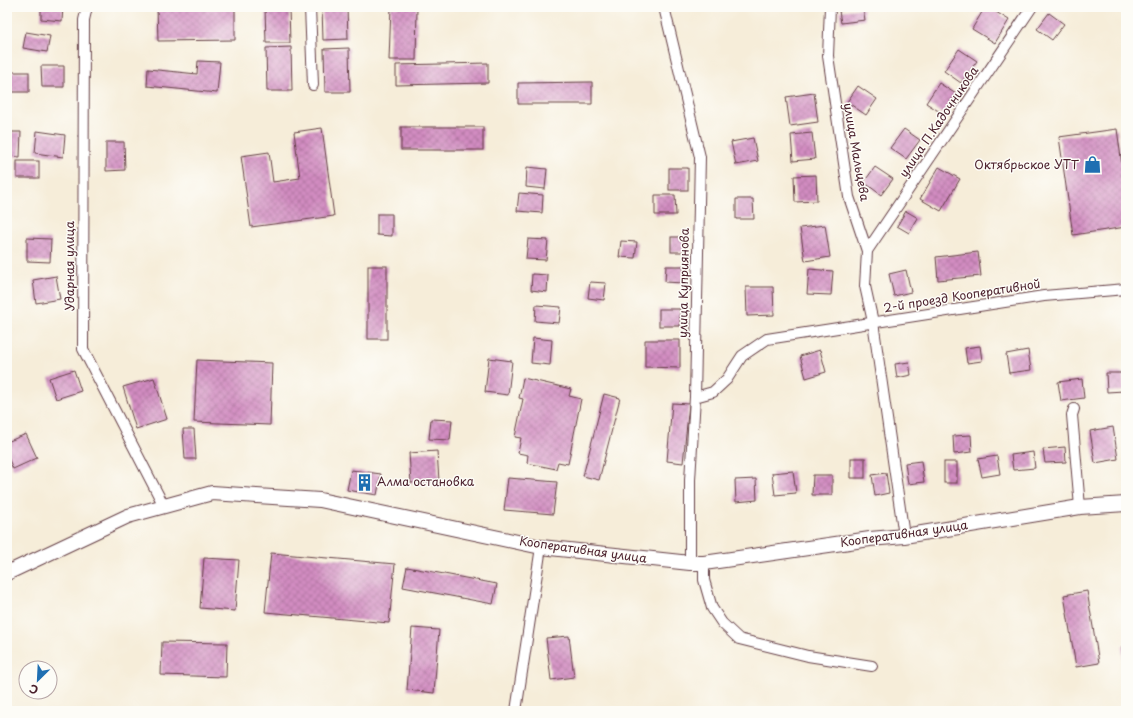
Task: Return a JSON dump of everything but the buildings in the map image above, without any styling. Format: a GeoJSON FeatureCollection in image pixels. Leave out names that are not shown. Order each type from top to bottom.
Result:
{"type":"FeatureCollection","features":[{"type":"Feature","properties":{"kind":"main road","name":"Кооперативная улица"},"geometry":{"type":"LineString","coordinates":[[7,573],[128,516],[212,493],[320,500],[541,547],[697,563],[904,536],[1080,508],[1126,504]]}},
{"type":"Feature","properties":{"kind":"street","name":"Ударная улица"},"geometry":{"type":"LineString","coordinates":[[87,7],[84,20],[83,349],[164,506]]}},
{"type":"Feature","properties":{"kind":"street"},"geometry":{"type":"LineString","coordinates":[[310,7],[313,85]]}},
{"type":"Feature","properties":{"kind":"street","name":"улица Куприянова"},"geometry":{"type":"LineString","coordinates":[[664,7],[700,157],[695,397],[690,480],[697,563],[704,580],[712,608],[722,623],[739,639],[808,656],[872,666]]}},
{"type":"Feature","properties":{"kind":"street","name":"улица Мальцева"},"geometry":{"type":"LineString","coordinates":[[830,7],[828,56],[830,72],[849,198],[867,251],[865,286],[873,322]]}},
{"type":"Feature","properties":{"kind":"street","name":"улица П.Кадочникова"},"geometry":{"type":"LineString","coordinates":[[867,251],[1032,7]]}},
{"type":"Feature","properties":{"kind":"street","name":"2-й проезд Кооперативной"},"geometry":{"type":"LineString","coordinates":[[904,536],[873,322],[1044,296],[1126,289]]}},
{"type":"Feature","properties":{"kind":"street"},"geometry":{"type":"LineString","coordinates":[[695,397],[713,392],[727,379],[742,356],[767,339],[873,322]]}},
{"type":"Feature","properties":{"kind":"street"},"geometry":{"type":"LineString","coordinates":[[1074,409],[1072,414],[1080,508]]}},
{"type":"Feature","properties":{"kind":"street"},"geometry":{"type":"LineString","coordinates":[[516,711],[541,547]]}},
{"type":"Feature","properties":{"kind":"place","name":"Октябрьское УТТ"},"geometry":{"type":"Point","coordinates":[1092,165]}},
{"type":"Feature","properties":{"kind":"place","name":"Алма остановка"},"geometry":{"type":"Point","coordinates":[364,482]}}]}
